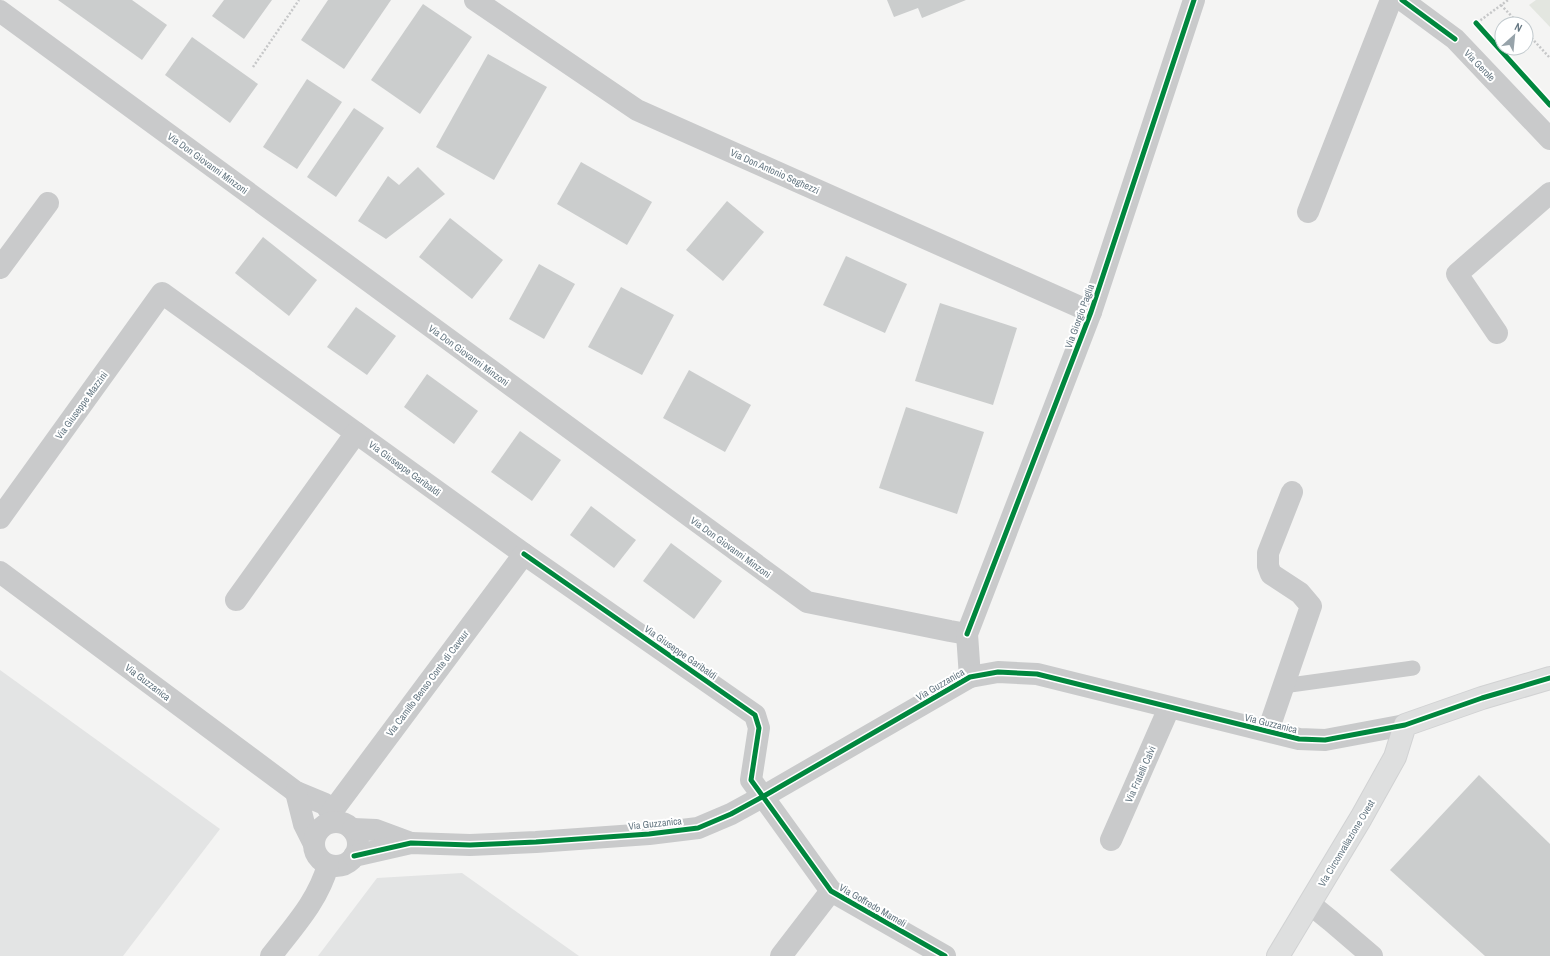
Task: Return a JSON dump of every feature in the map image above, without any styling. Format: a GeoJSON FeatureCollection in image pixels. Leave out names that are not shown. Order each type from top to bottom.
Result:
{"type":"FeatureCollection","features":[{"type":"Feature","properties":{"kind":"street","name":"Via Don Antonio Seghezzi"},"geometry":{"type":"LineString","coordinates":[[475,0],[637,110],[1091,312]]}},
{"type":"Feature","properties":{"kind":"street","name":"Via Giorgio Paglia"},"geometry":{"type":"LineString","coordinates":[[970,677],[967,634],[1091,312],[1194,0]]}},
{"type":"Feature","properties":{"kind":"street"},"geometry":{"type":"LineString","coordinates":[[1308,212],[1391,0]]}},
{"type":"Feature","properties":{"kind":"street","name":"Via Gerole"},"geometry":{"type":"LineString","coordinates":[[1402,0],[1455,39],[1550,139]]}},
{"type":"Feature","properties":{"kind":"street","name":"Via Don Giovanni Minzoni"},"geometry":{"type":"LineString","coordinates":[[0,11],[807,602],[950,632],[967,634]]}},
{"type":"Feature","properties":{"kind":"street"},"geometry":{"type":"LineString","coordinates":[[1497,333],[1458,274],[1550,193]]}},
{"type":"Feature","properties":{"kind":"street"},"geometry":{"type":"LineString","coordinates":[[0,268],[48,203]]}},
{"type":"Feature","properties":{"kind":"street","name":"Via Giuseppe Garibaldi"},"geometry":{"type":"LineString","coordinates":[[162,292],[524,554],[755,715],[759,728],[751,780],[764,796]]}},
{"type":"Feature","properties":{"kind":"street","name":"Via Giuseppe Mazzini"},"geometry":{"type":"LineString","coordinates":[[0,518],[162,292]]}},
{"type":"Feature","properties":{"kind":"street"},"geometry":{"type":"LineString","coordinates":[[236,600],[356,433]]}},
{"type":"Feature","properties":{"kind":"street"},"geometry":{"type":"LineString","coordinates":[[1268,731],[1311,606],[1300,593],[1271,574],[1268,566],[1268,553],[1292,492]]}},
{"type":"Feature","properties":{"kind":"street","name":"Via Camillo Benso Conte di Cavour"},"geometry":{"type":"LineString","coordinates":[[340,821],[524,554]]}},
{"type":"Feature","properties":{"kind":"street","name":"Via Guzzanica"},"geometry":{"type":"LineString","coordinates":[[0,572],[296,792],[325,804],[340,821],[376,830],[411,843]]}},
{"type":"Feature","properties":{"kind":"street","name":"Via Guzzanica"},"geometry":{"type":"LineString","coordinates":[[354,856],[411,843],[470,845],[536,842],[649,834],[698,828],[731,814],[764,796],[970,677],[998,672],[1037,674],[1169,708],[1299,739],[1326,740],[1405,725],[1482,698],[1550,678]]}},
{"type":"Feature","properties":{"kind":"street","name":"Via Fratelli Calvi"},"geometry":{"type":"LineString","coordinates":[[1111,840],[1169,708]]}},
{"type":"Feature","properties":{"kind":"street","name":"Via Circonvallazione Ovest"},"geometry":{"type":"LineString","coordinates":[[1278,956],[1361,818],[1395,757],[1405,725]]}},
{"type":"Feature","properties":{"kind":"street"},"geometry":{"type":"LineString","coordinates":[[296,792],[304,824],[314,844],[318,857],[328,865],[341,866],[349,862],[354,856],[358,842],[340,821],[323,826],[315,837],[314,844]]}},
{"type":"Feature","properties":{"kind":"street","name":"Via Goffredo Mameli"},"geometry":{"type":"LineString","coordinates":[[764,796],[831,892],[945,956]]}},
{"type":"Feature","properties":{"kind":"street"},"geometry":{"type":"LineString","coordinates":[[272,956],[314,899],[324,880],[328,865]]}},
{"type":"Feature","properties":{"kind":"street"},"geometry":{"type":"LineString","coordinates":[[781,956],[831,892]]}},
{"type":"Feature","properties":{"kind":"street"},"geometry":{"type":"LineString","coordinates":[[1310,904],[1331,920],[1372,956]]}},
{"type":"Feature","properties":{"kind":"lane"},"geometry":{"type":"LineString","coordinates":[[1283,686],[1413,668]]}},
{"type":"Feature","properties":{"kind":"path"},"geometry":{"type":"LineString","coordinates":[[253,67],[299,0]]}},
{"type":"Feature","properties":{"kind":"path"},"geometry":{"type":"LineString","coordinates":[[1455,39],[1508,0]]}},
{"type":"Feature","properties":{"kind":"path"},"geometry":{"type":"LineString","coordinates":[[1501,5],[1511,16]]}},
{"type":"Feature","properties":{"kind":"path"},"geometry":{"type":"LineString","coordinates":[[1476,23],[1481,29]]}},
{"type":"Feature","properties":{"kind":"path"},"geometry":{"type":"LineString","coordinates":[[1534,41],[1550,58]]}},
{"type":"Feature","properties":{"kind":"shaded area"},"geometry":{"type":"Polygon","coordinates":[[[1536,0],[1550,0],[1550,27],[1529,5],[1536,0]]]}},
{"type":"Feature","properties":{"kind":"shaded area"},"geometry":{"type":"Polygon","coordinates":[[[0,670],[220,829],[123,956],[0,956],[0,670]]]}},
{"type":"Feature","properties":{"kind":"shaded area"},"geometry":{"type":"Polygon","coordinates":[[[462,873],[579,956],[318,956],[377,878],[462,873]]]}},
{"type":"Feature","properties":{"kind":"building"},"geometry":{"type":"Polygon","coordinates":[[[58,0],[132,0],[167,25],[142,60],[58,0]]]}},
{"type":"Feature","properties":{"kind":"building"},"geometry":{"type":"Polygon","coordinates":[[[224,0],[272,0],[244,39],[212,16],[224,0]]]}},
{"type":"Feature","properties":{"kind":"building"},"geometry":{"type":"Polygon","coordinates":[[[328,0],[391,0],[344,69],[301,40],[328,0]]]}},
{"type":"Feature","properties":{"kind":"building"},"geometry":{"type":"Polygon","coordinates":[[[887,0],[966,0],[922,18],[918,8],[894,17],[887,0]]]}},
{"type":"Feature","properties":{"kind":"building"},"geometry":{"type":"Polygon","coordinates":[[[423,4],[472,37],[420,114],[371,80],[423,4]]]}},
{"type":"Feature","properties":{"kind":"building"},"geometry":{"type":"Polygon","coordinates":[[[192,37],[258,84],[230,123],[165,75],[192,37]]]}},
{"type":"Feature","properties":{"kind":"building"},"geometry":{"type":"Polygon","coordinates":[[[488,54],[547,87],[494,180],[436,147],[488,54]]]}},
{"type":"Feature","properties":{"kind":"building"},"geometry":{"type":"Polygon","coordinates":[[[307,79],[342,102],[297,169],[263,147],[307,79]]]}},
{"type":"Feature","properties":{"kind":"building"},"geometry":{"type":"Polygon","coordinates":[[[354,108],[384,128],[336,197],[307,177],[354,108]]]}},
{"type":"Feature","properties":{"kind":"building"},"geometry":{"type":"Polygon","coordinates":[[[581,162],[652,202],[627,245],[557,204],[581,162]]]}},
{"type":"Feature","properties":{"kind":"building"},"geometry":{"type":"Polygon","coordinates":[[[418,167],[445,194],[386,239],[358,221],[388,176],[399,185],[418,167]]]}},
{"type":"Feature","properties":{"kind":"building"},"geometry":{"type":"Polygon","coordinates":[[[727,201],[764,232],[723,281],[686,250],[727,201]]]}},
{"type":"Feature","properties":{"kind":"building"},"geometry":{"type":"Polygon","coordinates":[[[450,218],[503,260],[472,299],[419,257],[450,218]]]}},
{"type":"Feature","properties":{"kind":"building"},"geometry":{"type":"Polygon","coordinates":[[[263,237],[317,280],[289,316],[235,273],[263,237]]]}},
{"type":"Feature","properties":{"kind":"building"},"geometry":{"type":"Polygon","coordinates":[[[846,256],[907,284],[885,333],[823,305],[846,256]]]}},
{"type":"Feature","properties":{"kind":"building"},"geometry":{"type":"Polygon","coordinates":[[[539,264],[575,284],[544,339],[509,319],[539,264]]]}},
{"type":"Feature","properties":{"kind":"building"},"geometry":{"type":"Polygon","coordinates":[[[621,287],[674,315],[642,375],[588,347],[621,287]]]}},
{"type":"Feature","properties":{"kind":"building"},"geometry":{"type":"Polygon","coordinates":[[[940,303],[1017,328],[993,405],[915,381],[940,303]]]}},
{"type":"Feature","properties":{"kind":"building"},"geometry":{"type":"Polygon","coordinates":[[[356,307],[396,336],[367,375],[327,347],[356,307]]]}},
{"type":"Feature","properties":{"kind":"building"},"geometry":{"type":"Polygon","coordinates":[[[689,370],[751,405],[725,452],[663,418],[689,370]]]}},
{"type":"Feature","properties":{"kind":"building"},"geometry":{"type":"Polygon","coordinates":[[[427,374],[478,411],[454,444],[404,407],[427,374]]]}},
{"type":"Feature","properties":{"kind":"building"},"geometry":{"type":"Polygon","coordinates":[[[906,407],[984,432],[957,514],[879,488],[906,407]]]}},
{"type":"Feature","properties":{"kind":"building"},"geometry":{"type":"Polygon","coordinates":[[[520,431],[561,460],[532,501],[491,472],[520,431]]]}},
{"type":"Feature","properties":{"kind":"building"},"geometry":{"type":"Polygon","coordinates":[[[591,506],[636,540],[614,568],[570,535],[591,506]]]}},
{"type":"Feature","properties":{"kind":"building"},"geometry":{"type":"Polygon","coordinates":[[[671,543],[722,581],[694,619],[643,581],[671,543]]]}},
{"type":"Feature","properties":{"kind":"building"},"geometry":{"type":"Polygon","coordinates":[[[1479,775],[1550,844],[1550,956],[1485,956],[1390,870],[1479,775]]]}},
{"type":"Feature","properties":{"kind":"cycle path"},"geometry":{"type":"LineString","coordinates":[[967,634],[1091,312],[1194,0]]}},
{"type":"Feature","properties":{"kind":"cycle path"},"geometry":{"type":"LineString","coordinates":[[1402,0],[1455,39]]}},
{"type":"Feature","properties":{"kind":"cycle path"},"geometry":{"type":"LineString","coordinates":[[1476,23],[1550,105]]}},
{"type":"Feature","properties":{"kind":"cycle path"},"geometry":{"type":"LineString","coordinates":[[524,554],[755,715],[759,728],[751,780],[831,891],[945,956]]}},
{"type":"Feature","properties":{"kind":"cycle path"},"geometry":{"type":"LineString","coordinates":[[354,856],[411,843],[470,845],[536,842],[649,834],[698,828],[731,814],[764,796],[970,677],[998,672],[1037,674],[1299,739],[1325,740],[1405,725],[1482,698],[1550,678]]}}]}
